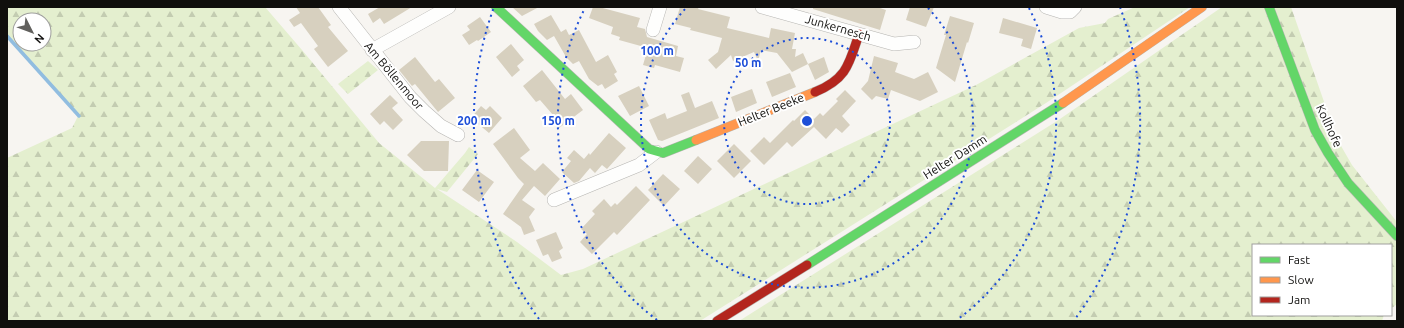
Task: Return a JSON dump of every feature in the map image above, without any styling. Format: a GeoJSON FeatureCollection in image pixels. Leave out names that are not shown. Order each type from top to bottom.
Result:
{"type":"FeatureCollection","features":[{"type":"Feature","properties":{"kind":"street","name":"Am Böllenmoor"},"geometry":{"type":"LineString","coordinates":[[340,7],[410,97],[441,126],[458,135]]}},
{"type":"Feature","properties":{"kind":"street"},"geometry":{"type":"LineString","coordinates":[[372,50],[448,7]]}},
{"type":"Feature","properties":{"kind":"street"},"geometry":{"type":"LineString","coordinates":[[496,7],[643,144],[656,152]]}},
{"type":"Feature","properties":{"kind":"street"},"geometry":{"type":"LineString","coordinates":[[653,30],[660,7]]}},
{"type":"Feature","properties":{"kind":"street","name":"Junkernesch"},"geometry":{"type":"LineString","coordinates":[[762,7],[894,44],[914,42]]}},
{"type":"Feature","properties":{"kind":"street"},"geometry":{"type":"LineString","coordinates":[[1046,7],[1062,12],[1070,12],[1075,7]]}},
{"type":"Feature","properties":{"kind":"street","name":"Helter Damm"},"geometry":{"type":"LineString","coordinates":[[717,321],[1051,111],[1202,7]]}},
{"type":"Feature","properties":{"kind":"street","name":"Kollhofe"},"geometry":{"type":"LineString","coordinates":[[1269,7],[1315,130],[1328,154],[1348,183],[1397,236]]}},
{"type":"Feature","properties":{"kind":"street","name":"Helter Beeke"},"geometry":{"type":"LineString","coordinates":[[554,200],[639,165],[656,152],[662,153],[670,150],[822,89],[838,79],[844,73],[859,34]]}},
{"type":"Feature","properties":{"kind":"green space"},"geometry":{"type":"Polygon","coordinates":[[[7,7],[265,7],[379,143],[435,188],[469,147],[478,154],[447,192],[437,189],[517,242],[561,275],[583,269],[976,85],[1079,28],[1105,23],[1108,19],[1135,7],[1190,7],[1046,103],[700,321],[7,321],[7,158],[72,128],[78,116],[21,52],[52,52],[52,12],[12,12],[12,42],[7,36],[7,7]]]}},
{"type":"Feature","properties":{"kind":"green space"},"geometry":{"type":"Polygon","coordinates":[[[1222,7],[1291,7],[1337,139],[1352,165],[1397,222],[1397,304],[1392,308],[1392,244],[1252,244],[1252,316],[1384,316],[1382,321],[739,321],[1057,121],[1222,7]]]}},
{"type":"Feature","properties":{"kind":"green space"},"geometry":{"type":"Polygon","coordinates":[[[368,61],[378,70],[348,94],[338,84],[368,61]]]}},
{"type":"Feature","properties":{"kind":"building"},"geometry":{"type":"Polygon","coordinates":[[[296,7],[318,7],[331,25],[328,27],[348,51],[328,67],[314,49],[318,46],[301,23],[294,27],[289,20],[300,13],[296,7]]]}},
{"type":"Feature","properties":{"kind":"building"},"geometry":{"type":"Polygon","coordinates":[[[380,7],[412,7],[384,24],[380,18],[373,23],[368,14],[380,7]]]}},
{"type":"Feature","properties":{"kind":"building"},"geometry":{"type":"Polygon","coordinates":[[[512,7],[539,7],[522,16],[512,7]]]}},
{"type":"Feature","properties":{"kind":"building"},"geometry":{"type":"Polygon","coordinates":[[[593,7],[599,7],[640,18],[637,27],[645,29],[647,37],[678,46],[676,56],[684,58],[680,72],[655,65],[654,68],[643,65],[648,48],[619,40],[620,37],[611,34],[613,27],[589,18],[593,7]]]}},
{"type":"Feature","properties":{"kind":"building"},"geometry":{"type":"Polygon","coordinates":[[[680,7],[699,7],[698,9],[730,17],[727,28],[769,38],[771,28],[795,33],[792,49],[796,49],[795,57],[803,53],[808,64],[792,72],[777,53],[761,50],[758,61],[754,52],[733,61],[731,55],[716,69],[708,60],[718,52],[722,38],[690,30],[691,28],[675,24],[680,7]]]}},
{"type":"Feature","properties":{"kind":"building"},"geometry":{"type":"Polygon","coordinates":[[[813,7],[877,7],[886,10],[880,30],[813,9],[813,7]]]}},
{"type":"Feature","properties":{"kind":"building"},"geometry":{"type":"Polygon","coordinates":[[[910,7],[934,7],[926,27],[906,20],[910,7]]]}},
{"type":"Feature","properties":{"kind":"building"},"geometry":{"type":"Polygon","coordinates":[[[551,15],[561,32],[566,29],[569,35],[579,30],[596,62],[608,55],[617,72],[614,74],[618,81],[605,89],[602,84],[598,86],[589,79],[579,61],[573,64],[566,57],[554,36],[547,40],[538,31],[534,24],[551,15]]]}},
{"type":"Feature","properties":{"kind":"building"},"geometry":{"type":"Polygon","coordinates":[[[950,16],[974,23],[955,82],[936,68],[950,16]]]}},
{"type":"Feature","properties":{"kind":"building"},"geometry":{"type":"Polygon","coordinates":[[[480,17],[491,32],[469,45],[462,35],[470,30],[467,26],[480,17]]]}},
{"type":"Feature","properties":{"kind":"building"},"geometry":{"type":"Polygon","coordinates":[[[1003,18],[1037,28],[1031,49],[1021,46],[1023,39],[999,33],[1003,18]]]}},
{"type":"Feature","properties":{"kind":"building"},"geometry":{"type":"Polygon","coordinates":[[[511,44],[524,60],[517,66],[520,70],[512,77],[496,57],[511,44]]]}},
{"type":"Feature","properties":{"kind":"building"},"geometry":{"type":"Polygon","coordinates":[[[874,56],[898,63],[895,72],[914,79],[928,72],[938,92],[920,101],[891,90],[888,99],[876,96],[872,100],[861,89],[868,81],[874,56]]]}},
{"type":"Feature","properties":{"kind":"building"},"geometry":{"type":"Polygon","coordinates":[[[415,57],[435,82],[439,79],[455,98],[438,112],[415,84],[412,86],[399,70],[415,57]]]}},
{"type":"Feature","properties":{"kind":"building"},"geometry":{"type":"Polygon","coordinates":[[[824,57],[829,72],[815,80],[808,64],[824,57]]]}},
{"type":"Feature","properties":{"kind":"building"},"geometry":{"type":"Polygon","coordinates":[[[542,70],[565,99],[571,94],[583,110],[559,128],[550,117],[553,115],[540,100],[536,102],[523,86],[542,70]]]}},
{"type":"Feature","properties":{"kind":"building"},"geometry":{"type":"Polygon","coordinates":[[[790,73],[796,87],[772,97],[766,82],[790,73]]]}},
{"type":"Feature","properties":{"kind":"building"},"geometry":{"type":"Polygon","coordinates":[[[639,86],[649,106],[630,116],[618,96],[639,86]]]}},
{"type":"Feature","properties":{"kind":"building"},"geometry":{"type":"Polygon","coordinates":[[[752,89],[757,103],[736,112],[731,97],[752,89]]]}},
{"type":"Feature","properties":{"kind":"building"},"geometry":{"type":"Polygon","coordinates":[[[845,90],[856,101],[842,116],[850,125],[842,133],[836,128],[826,139],[814,127],[792,147],[787,142],[764,165],[750,151],[764,137],[770,143],[805,110],[814,119],[820,113],[823,116],[838,101],[836,99],[845,90]]]}},
{"type":"Feature","properties":{"kind":"building"},"geometry":{"type":"Polygon","coordinates":[[[689,92],[695,108],[712,101],[719,118],[662,141],[658,140],[649,120],[665,113],[667,119],[687,111],[681,95],[689,92]]]}},
{"type":"Feature","properties":{"kind":"building"},"geometry":{"type":"Polygon","coordinates":[[[390,95],[398,103],[392,108],[403,120],[393,130],[384,121],[380,125],[370,114],[390,95]]]}},
{"type":"Feature","properties":{"kind":"building"},"geometry":{"type":"Polygon","coordinates":[[[481,106],[486,110],[490,106],[502,118],[489,133],[471,118],[481,106]]]}},
{"type":"Feature","properties":{"kind":"building"},"geometry":{"type":"Polygon","coordinates":[[[514,128],[530,150],[520,158],[535,171],[543,163],[560,179],[545,196],[534,186],[522,200],[535,209],[529,217],[535,231],[524,235],[521,227],[503,214],[524,184],[493,144],[514,128]]]}},
{"type":"Feature","properties":{"kind":"building"},"geometry":{"type":"Polygon","coordinates":[[[609,133],[626,148],[607,169],[602,165],[595,173],[590,168],[579,181],[574,183],[562,172],[571,161],[567,158],[574,150],[584,159],[589,153],[590,155],[609,133]]]}},
{"type":"Feature","properties":{"kind":"building"},"geometry":{"type":"Polygon","coordinates":[[[421,141],[449,141],[448,171],[424,171],[407,155],[421,141]]]}},
{"type":"Feature","properties":{"kind":"building"},"geometry":{"type":"Polygon","coordinates":[[[734,144],[751,161],[734,178],[717,161],[734,144]]]}},
{"type":"Feature","properties":{"kind":"building"},"geometry":{"type":"Polygon","coordinates":[[[698,156],[712,169],[698,184],[684,171],[698,156]]]}},
{"type":"Feature","properties":{"kind":"building"},"geometry":{"type":"Polygon","coordinates":[[[477,170],[494,182],[479,202],[462,190],[477,170]]]}},
{"type":"Feature","properties":{"kind":"building"},"geometry":{"type":"Polygon","coordinates":[[[663,174],[680,189],[664,206],[648,190],[663,174]]]}},
{"type":"Feature","properties":{"kind":"building"},"geometry":{"type":"Polygon","coordinates":[[[636,186],[650,200],[617,235],[614,232],[592,254],[580,242],[587,234],[581,229],[595,214],[592,211],[604,199],[611,207],[615,203],[617,205],[636,186]]]}},
{"type":"Feature","properties":{"kind":"building"},"geometry":{"type":"Polygon","coordinates":[[[556,232],[563,248],[559,251],[562,258],[552,262],[548,254],[543,256],[536,240],[556,232]]]}},
{"type":"Feature","properties":{"kind":"waterway"},"geometry":{"type":"LineString","coordinates":[[7,36],[79,116]]}},
{"type":"Feature","properties":{"kind":"traffic: fast"},"geometry":{"type":"LineString","coordinates":[[496,7],[649,149],[663,153],[696,140]]}},
{"type":"Feature","properties":{"kind":"traffic: fast"},"geometry":{"type":"LineString","coordinates":[[1269,7],[1315,130],[1348,183],[1397,236]]}},
{"type":"Feature","properties":{"kind":"traffic: fast"},"geometry":{"type":"LineString","coordinates":[[807,265],[1063,103]]}},
{"type":"Feature","properties":{"kind":"traffic: slow"},"geometry":{"type":"LineString","coordinates":[[1063,103],[1202,7]]}},
{"type":"Feature","properties":{"kind":"traffic: slow"},"geometry":{"type":"LineString","coordinates":[[696,140],[815,92]]}},
{"type":"Feature","properties":{"kind":"traffic: jam"},"geometry":{"type":"LineString","coordinates":[[815,92],[834,82],[840,76],[849,62],[859,34]]}},
{"type":"Feature","properties":{"kind":"traffic: jam"},"geometry":{"type":"LineString","coordinates":[[717,321],[807,265]]}}]}
